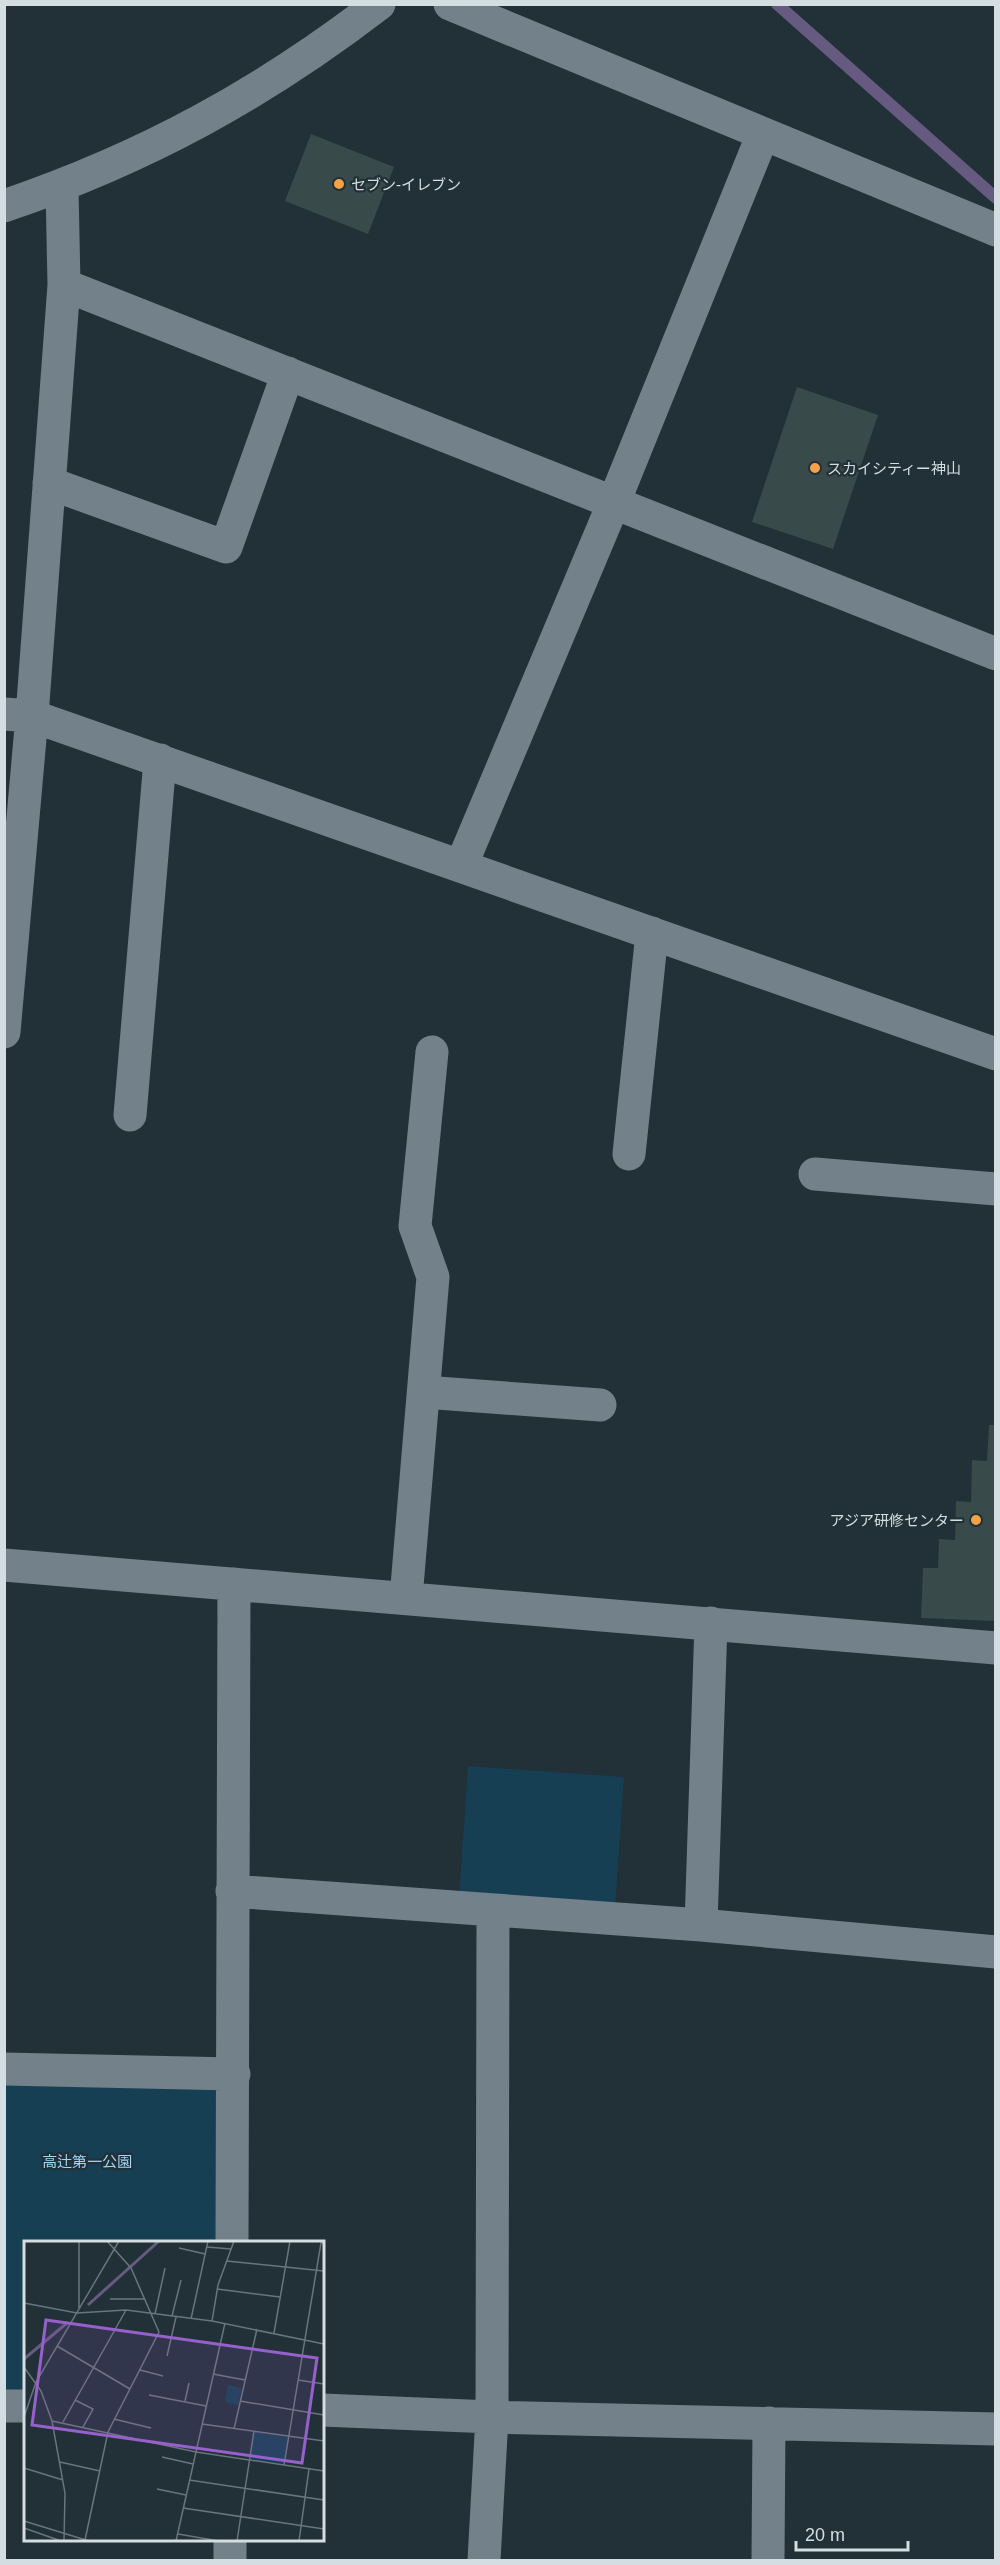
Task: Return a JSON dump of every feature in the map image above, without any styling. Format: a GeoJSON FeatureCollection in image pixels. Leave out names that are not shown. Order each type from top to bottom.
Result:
{"type":"FeatureCollection","features":[{"type":"Feature","properties":{"kind":"street"},"geometry":{"type":"LineString","coordinates":[[4,206],[62,187],[125,160],[204,121],[329,43],[380,4]]}},
{"type":"Feature","properties":{"kind":"street"},"geometry":{"type":"LineString","coordinates":[[450,4],[996,230]]}},
{"type":"Feature","properties":{"kind":"street"},"geometry":{"type":"LineString","coordinates":[[462,866],[764,134]]}},
{"type":"Feature","properties":{"kind":"street"},"geometry":{"type":"LineString","coordinates":[[4,1032],[18,715],[49,483],[64,285],[62,187]]}},
{"type":"Feature","properties":{"kind":"street"},"geometry":{"type":"LineString","coordinates":[[64,285],[996,654]]}},
{"type":"Feature","properties":{"kind":"street"},"geometry":{"type":"LineString","coordinates":[[49,483],[226,547],[288,373]]}},
{"type":"Feature","properties":{"kind":"street"},"geometry":{"type":"LineString","coordinates":[[18,715],[160,760],[996,1054]]}},
{"type":"Feature","properties":{"kind":"street"},"geometry":{"type":"LineString","coordinates":[[130,1114],[160,760]]}},
{"type":"Feature","properties":{"kind":"street"},"geometry":{"type":"LineString","coordinates":[[629,1154],[652,933]]}},
{"type":"Feature","properties":{"kind":"street"},"geometry":{"type":"LineString","coordinates":[[406,1598],[433,1277],[415,1226],[432,1052]]}},
{"type":"Feature","properties":{"kind":"street"},"geometry":{"type":"LineString","coordinates":[[815,1174],[996,1189]]}},
{"type":"Feature","properties":{"kind":"street"},"geometry":{"type":"LineString","coordinates":[[423,1392],[600,1405]]}},
{"type":"Feature","properties":{"kind":"street"},"geometry":{"type":"LineString","coordinates":[[4,1565],[996,1648]]}},
{"type":"Feature","properties":{"kind":"street"},"geometry":{"type":"LineString","coordinates":[[232,2241],[234,1584]]}},
{"type":"Feature","properties":{"kind":"street"},"geometry":{"type":"LineString","coordinates":[[700,1925],[711,1623]]}},
{"type":"Feature","properties":{"kind":"street"},"geometry":{"type":"LineString","coordinates":[[232,1891],[700,1925],[996,1952]]}},
{"type":"Feature","properties":{"kind":"street"},"geometry":{"type":"LineString","coordinates":[[484,2560],[492,2417],[493,1911]]}},
{"type":"Feature","properties":{"kind":"street"},"geometry":{"type":"LineString","coordinates":[[4,2069],[234,2074]]}},
{"type":"Feature","properties":{"kind":"street"},"geometry":{"type":"LineString","coordinates":[[4,2406],[24,2406]]}},
{"type":"Feature","properties":{"kind":"street"},"geometry":{"type":"LineString","coordinates":[[324,2410],[492,2417],[996,2428]]}},
{"type":"Feature","properties":{"kind":"street"},"geometry":{"type":"LineString","coordinates":[[768,2560],[769,2423]]}},
{"type":"Feature","properties":{"kind":"street"},"geometry":{"type":"LineString","coordinates":[[230,2541],[231,2560]]}},
{"type":"Feature","properties":{"kind":"green space"},"geometry":{"type":"Polygon","coordinates":[[[468,1766],[624,1777],[615,1909],[459,1898],[468,1766]]]}},
{"type":"Feature","properties":{"kind":"green space","name":"高辻第一公園"},"geometry":{"type":"Polygon","coordinates":[[[5,2077],[225,2082],[224,2241],[24,2241],[24,2399],[5,2399],[5,2077]]]}},
{"type":"Feature","properties":{"kind":"building","name":"セブン-イレブン"},"geometry":{"type":"Polygon","coordinates":[[[311,134],[394,167],[368,234],[285,201],[311,134]]]}},
{"type":"Feature","properties":{"kind":"building","name":"スカイシティー神山"},"geometry":{"type":"Polygon","coordinates":[[[797,387],[878,415],[833,549],[752,522],[797,387]]]}},
{"type":"Feature","properties":{"kind":"building","name":"アジア研修センター"},"geometry":{"type":"Polygon","coordinates":[[[989,1425],[996,1425],[996,1621],[921,1618],[923,1568],[938,1568],[939,1539],[955,1540],[956,1501],[971,1502],[972,1460],[987,1461],[989,1425]]]}},
{"type":"Feature","properties":{"kind":"waterway"},"geometry":{"type":"LineString","coordinates":[[777,4],[996,198]]}},
{"type":"Feature","properties":{"kind":"place","name":"セブン-イレブン"},"geometry":{"type":"Point","coordinates":[339,184]}},
{"type":"Feature","properties":{"kind":"place","name":"スカイシティー神山"},"geometry":{"type":"Point","coordinates":[815,468]}},
{"type":"Feature","properties":{"kind":"place","name":"アジア研修センター"},"geometry":{"type":"Point","coordinates":[976,1520]}}]}
